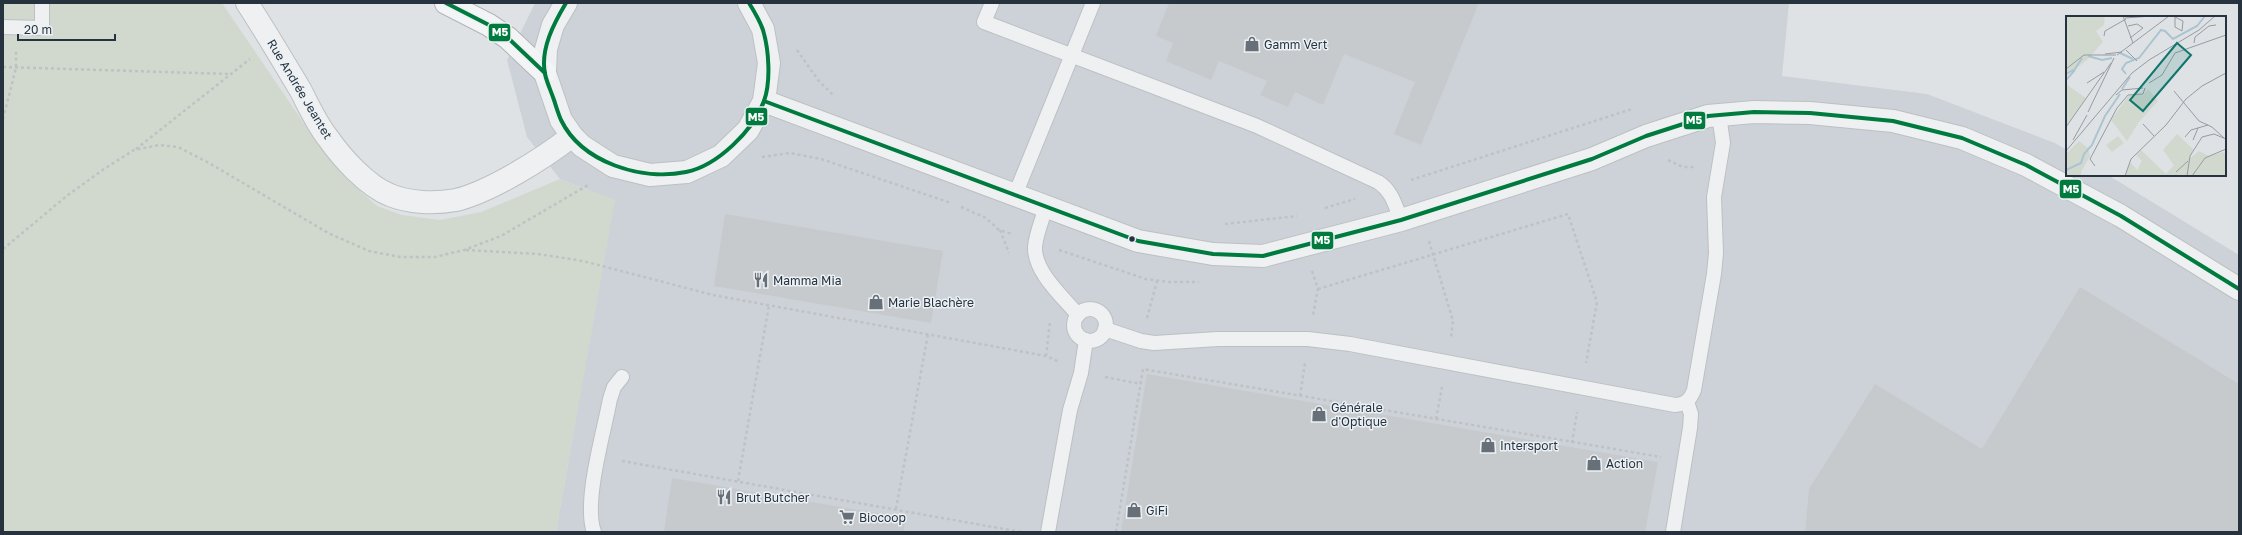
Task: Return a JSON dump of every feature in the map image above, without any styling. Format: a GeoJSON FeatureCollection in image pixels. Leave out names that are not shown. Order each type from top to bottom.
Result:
{"type":"FeatureCollection","features":[{"type":"Feature","properties":{"kind":"highway"},"geometry":{"type":"LineString","coordinates":[[446,3],[489,25],[508,38],[545,73]]}},
{"type":"Feature","properties":{"kind":"street","name":"Rue Andrée Jeantet"},"geometry":{"type":"LineString","coordinates":[[247,3],[273,42],[328,138],[364,179],[389,195],[419,202],[456,200],[490,186],[526,167],[553,152],[572,136]]}},
{"type":"Feature","properties":{"kind":"street"},"geometry":{"type":"LineString","coordinates":[[566,3],[553,25],[546,49],[545,73],[561,120],[572,136],[582,146],[613,166],[650,175],[687,172],[721,156],[748,130],[764,101],[769,63],[763,29],[749,3]]}},
{"type":"Feature","properties":{"kind":"street"},"geometry":{"type":"LineString","coordinates":[[764,101],[1016,195],[1046,208],[1138,241],[1213,254],[1263,256],[1401,220],[1592,159],[1646,136],[1708,116],[1754,112],[1826,115],[1893,121],[1962,138],[2026,165],[2121,216],[2239,289]]}},
{"type":"Feature","properties":{"kind":"lane"},"geometry":{"type":"LineString","coordinates":[[3,28],[42,28],[42,3]]}},
{"type":"Feature","properties":{"kind":"lane"},"geometry":{"type":"LineString","coordinates":[[992,3],[984,22],[1257,126],[1386,187],[1401,220]]}},
{"type":"Feature","properties":{"kind":"lane"},"geometry":{"type":"LineString","coordinates":[[1016,195],[1093,3]]}},
{"type":"Feature","properties":{"kind":"lane"},"geometry":{"type":"LineString","coordinates":[[1105,329],[1141,341],[1154,343],[1225,339],[1308,339],[1350,344],[1446,364],[1582,387],[1675,405],[1687,402],[1694,390],[1714,274],[1716,253],[1714,197],[1723,143],[1719,115]]}},
{"type":"Feature","properties":{"kind":"lane"},"geometry":{"type":"LineString","coordinates":[[1046,208],[1036,241],[1036,255],[1045,274],[1078,315]]}},
{"type":"Feature","properties":{"kind":"lane"},"geometry":{"type":"LineString","coordinates":[[1087,309],[1098,311],[1105,319],[1105,329],[1100,338],[1090,341],[1086,340],[1081,338],[1075,330],[1075,320],[1078,315],[1087,309]]}},
{"type":"Feature","properties":{"kind":"lane"},"geometry":{"type":"LineString","coordinates":[[1048,532],[1070,410],[1081,373],[1086,340]]}},
{"type":"Feature","properties":{"kind":"lane"},"geometry":{"type":"LineString","coordinates":[[594,532],[591,523],[590,505],[610,399],[614,387],[622,377]]}},
{"type":"Feature","properties":{"kind":"lane"},"geometry":{"type":"LineString","coordinates":[[1673,532],[1690,428],[1691,414],[1687,402]]}},
{"type":"Feature","properties":{"kind":"path"},"geometry":{"type":"LineString","coordinates":[[3,119],[16,68],[17,28]]}},
{"type":"Feature","properties":{"kind":"path"},"geometry":{"type":"LineString","coordinates":[[134,150],[229,74],[273,42]]}},
{"type":"Feature","properties":{"kind":"path"},"geometry":{"type":"LineString","coordinates":[[796,48],[818,80],[839,100]]}},
{"type":"Feature","properties":{"kind":"path"},"geometry":{"type":"LineString","coordinates":[[3,67],[229,74]]}},
{"type":"Feature","properties":{"kind":"path"},"geometry":{"type":"LineString","coordinates":[[1323,209],[1386,187],[1634,108]]}},
{"type":"Feature","properties":{"kind":"path"},"geometry":{"type":"LineString","coordinates":[[1318,289],[1568,214],[1597,302],[1572,443]]}},
{"type":"Feature","properties":{"kind":"path"},"geometry":{"type":"LineString","coordinates":[[1217,225],[1263,221],[1303,215]]}},
{"type":"Feature","properties":{"kind":"path"},"geometry":{"type":"LineString","coordinates":[[1428,240],[1453,321],[1436,419]]}},
{"type":"Feature","properties":{"kind":"path"},"geometry":{"type":"LineString","coordinates":[[464,250],[538,254],[583,261],[713,295],[1052,357],[1057,360],[1063,369],[1141,384]]}},
{"type":"Feature","properties":{"kind":"path"},"geometry":{"type":"LineString","coordinates":[[738,481],[769,305]]}},
{"type":"Feature","properties":{"kind":"path"},"geometry":{"type":"LineString","coordinates":[[896,509],[928,334]]}},
{"type":"Feature","properties":{"kind":"path"},"geometry":{"type":"LineString","coordinates":[[1116,532],[1143,369],[1659,458],[1665,456]]}},
{"type":"Feature","properties":{"kind":"path"},"geometry":{"type":"LineString","coordinates":[[599,456],[1021,532]]}},
{"type":"Feature","properties":{"kind":"shaded area"},"geometry":{"type":"Polygon","coordinates":[[[3,3],[222,3],[322,150],[347,179],[377,206],[402,215],[440,220],[481,212],[560,179],[615,200],[556,532],[3,532],[3,3]]]}},
{"type":"Feature","properties":{"kind":"shaded area"},"geometry":{"type":"Polygon","coordinates":[[[535,3],[1789,3],[1782,76],[1927,94],[2055,143],[2066,149],[2066,176],[2110,176],[2239,255],[2239,532],[556,532],[614,200],[560,179],[527,137],[507,60],[535,3]]]}},
{"type":"Feature","properties":{"kind":"building"},"geometry":{"type":"Polygon","coordinates":[[[1169,3],[1479,3],[1421,145],[1394,134],[1415,82],[1344,54],[1323,105],[1295,92],[1288,107],[1260,95],[1267,81],[1219,61],[1211,80],[1166,61],[1173,43],[1156,36],[1169,3]]]}},
{"type":"Feature","properties":{"kind":"building"},"geometry":{"type":"Polygon","coordinates":[[[725,214],[943,251],[931,323],[714,286],[725,214]]]}},
{"type":"Feature","properties":{"kind":"building"},"geometry":{"type":"Polygon","coordinates":[[[2080,287],[2239,384],[2239,532],[1805,532],[1809,489],[1875,384],[1982,449],[2080,287]]]}},
{"type":"Feature","properties":{"kind":"building"},"geometry":{"type":"Polygon","coordinates":[[[1147,374],[1658,462],[1645,532],[1121,532],[1147,374]]]}},
{"type":"Feature","properties":{"kind":"building"},"geometry":{"type":"Polygon","coordinates":[[[672,478],[905,518],[904,532],[664,532],[672,478]]]}},
{"type":"Feature","properties":{"kind":"transit line","name":"M5"},"geometry":{"type":"LineString","coordinates":[[446,3],[489,25],[508,38],[545,73]]}},
{"type":"Feature","properties":{"kind":"transit line","name":"M5"},"geometry":{"type":"LineString","coordinates":[[566,3],[549,37],[544,55],[545,74],[561,120],[571,135],[583,148],[598,158],[615,166],[651,174],[686,172],[710,162],[722,155],[743,135],[759,112],[764,101],[768,85],[768,56],[763,30],[749,3]]}},
{"type":"Feature","properties":{"kind":"transit line","name":"M5"},"geometry":{"type":"LineString","coordinates":[[764,101],[1138,241],[1213,254],[1263,256],[1401,220],[1592,159],[1646,136],[1708,116],[1754,112],[1810,113],[1893,121],[1962,138],[2026,165],[2121,216],[2239,289]]}},
{"type":"Feature","properties":{"kind":"place","name":"Gamm Vert"},"geometry":{"type":"Point","coordinates":[1252,44]}},
{"type":"Feature","properties":{"kind":"place","name":"Mamma Mia"},"geometry":{"type":"Point","coordinates":[761,280]}},
{"type":"Feature","properties":{"kind":"place","name":"Marie Blachère"},"geometry":{"type":"Point","coordinates":[876,302]}},
{"type":"Feature","properties":{"kind":"place","name":"Générale d'Optique"},"geometry":{"type":"Point","coordinates":[1319,414]}},
{"type":"Feature","properties":{"kind":"place","name":"Intersport"},"geometry":{"type":"Point","coordinates":[1488,445]}},
{"type":"Feature","properties":{"kind":"place","name":"Action"},"geometry":{"type":"Point","coordinates":[1594,463]}},
{"type":"Feature","properties":{"kind":"place","name":"Brut Butcher"},"geometry":{"type":"Point","coordinates":[724,497]}},
{"type":"Feature","properties":{"kind":"place","name":"GiFi"},"geometry":{"type":"Point","coordinates":[1134,510]}},
{"type":"Feature","properties":{"kind":"place","name":"Biocoop"},"geometry":{"type":"Point","coordinates":[847,517]}}]}
